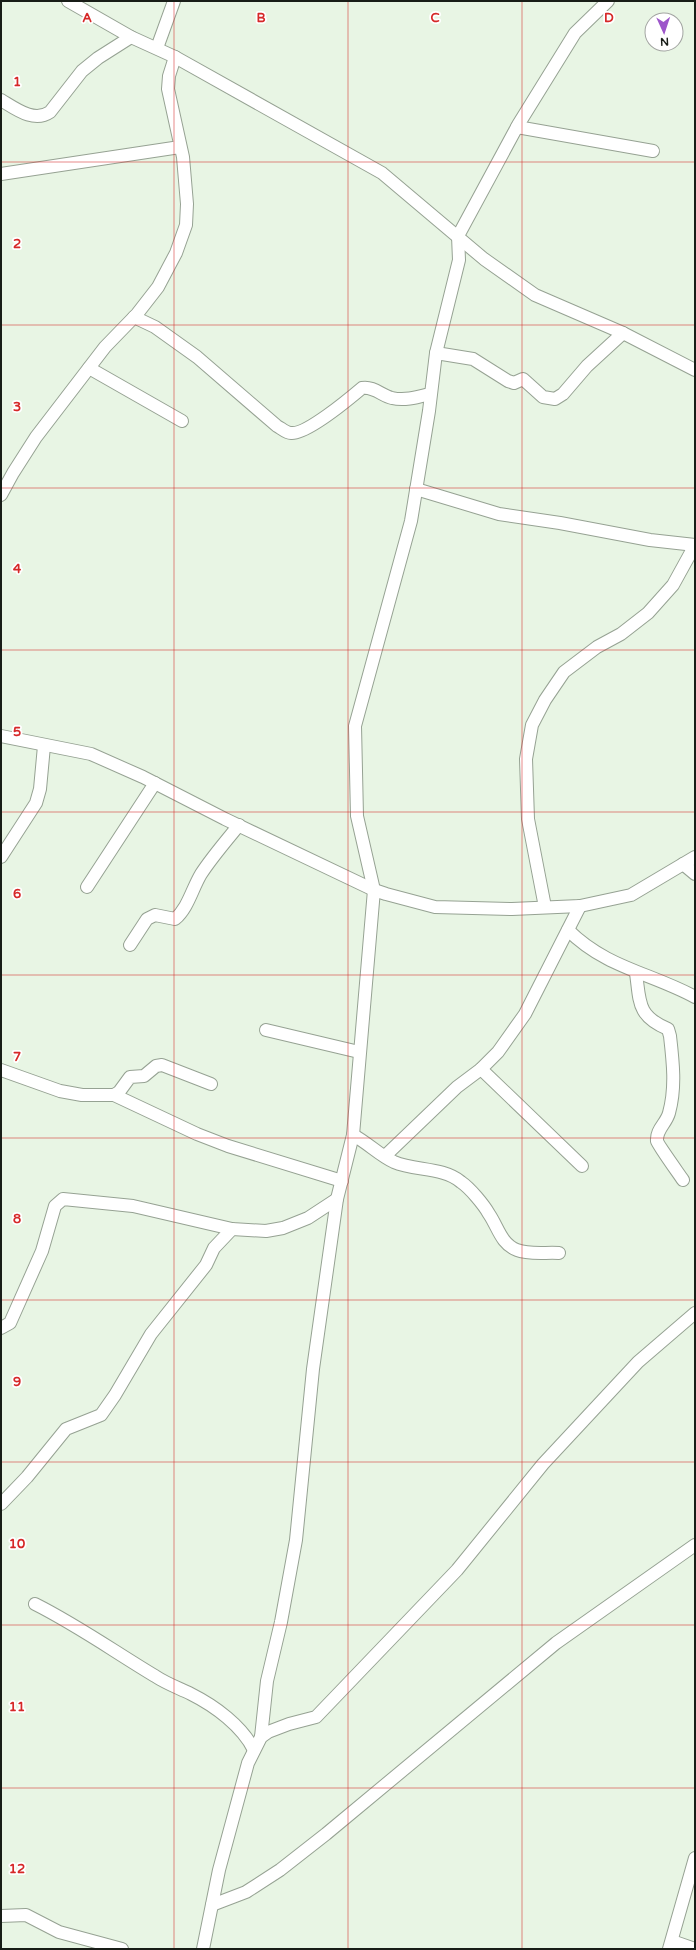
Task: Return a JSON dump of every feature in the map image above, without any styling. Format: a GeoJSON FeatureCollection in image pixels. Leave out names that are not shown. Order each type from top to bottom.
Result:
{"type":"FeatureCollection","features":[{"type":"Feature","properties":{"kind":"street"},"geometry":{"type":"LineString","coordinates":[[68,1],[131,37],[158,48],[382,173],[484,259],[535,295],[624,333],[695,370]]}},
{"type":"Feature","properties":{"kind":"street"},"geometry":{"type":"LineString","coordinates":[[158,48],[174,1]]}},
{"type":"Feature","properties":{"kind":"street"},"geometry":{"type":"LineString","coordinates":[[202,1949],[228,1835],[248,1763],[261,1737],[267,1681],[281,1622],[296,1540],[313,1369],[337,1199],[353,1135],[374,890],[357,816],[355,726],[411,521],[430,410],[430,394],[436,352],[459,260],[458,236],[517,127],[575,33],[608,1]]}},
{"type":"Feature","properties":{"kind":"street"},"geometry":{"type":"LineString","coordinates":[[1,100],[32,116],[45,115],[50,112],[82,71],[98,58],[131,37]]}},
{"type":"Feature","properties":{"kind":"street"},"geometry":{"type":"LineString","coordinates":[[1,495],[36,437],[105,347],[134,317],[158,287],[176,253],[186,225],[188,204],[183,157],[168,90],[169,76],[174,57]]}},
{"type":"Feature","properties":{"kind":"street"},"geometry":{"type":"LineString","coordinates":[[517,127],[653,151]]}},
{"type":"Feature","properties":{"kind":"street"},"geometry":{"type":"LineString","coordinates":[[1,174],[180,147]]}},
{"type":"Feature","properties":{"kind":"street"},"geometry":{"type":"LineString","coordinates":[[134,317],[155,328],[197,357],[277,426],[291,433],[300,432],[318,421],[362,388],[371,388],[390,398],[398,399],[408,399],[430,394]]}},
{"type":"Feature","properties":{"kind":"street"},"geometry":{"type":"LineString","coordinates":[[436,352],[474,359],[508,381],[514,383],[523,379],[543,397],[555,399],[563,394],[587,366],[624,333]]}},
{"type":"Feature","properties":{"kind":"street"},"geometry":{"type":"LineString","coordinates":[[89,368],[182,421]]}},
{"type":"Feature","properties":{"kind":"street"},"geometry":{"type":"LineString","coordinates":[[416,489],[499,514],[560,523],[650,540],[695,545],[673,585],[648,613],[621,634],[598,647],[564,672],[545,700],[532,725],[526,759],[528,819],[545,907]]}},
{"type":"Feature","properties":{"kind":"street"},"geometry":{"type":"LineString","coordinates":[[1,736],[44,746],[91,754],[155,783],[374,890],[435,907],[496,909],[580,906],[631,895],[695,857]]}},
{"type":"Feature","properties":{"kind":"street"},"geometry":{"type":"LineString","coordinates":[[1,858],[36,803],[40,789],[44,746]]}},
{"type":"Feature","properties":{"kind":"street"},"geometry":{"type":"LineString","coordinates":[[87,887],[155,783]]}},
{"type":"Feature","properties":{"kind":"street"},"geometry":{"type":"LineString","coordinates":[[130,945],[147,919],[155,915],[175,919],[183,912],[189,896],[202,874],[239,825]]}},
{"type":"Feature","properties":{"kind":"street"},"geometry":{"type":"LineString","coordinates":[[683,864],[695,874]]}},
{"type":"Feature","properties":{"kind":"street"},"geometry":{"type":"LineString","coordinates":[[386,1156],[457,1087],[481,1069],[498,1052],[525,1014],[580,906]]}},
{"type":"Feature","properties":{"kind":"street"},"geometry":{"type":"LineString","coordinates":[[568,930],[602,956],[636,972],[681,989],[695,997]]}},
{"type":"Feature","properties":{"kind":"street"},"geometry":{"type":"LineString","coordinates":[[636,972],[642,1009],[655,1023],[668,1029],[670,1036],[674,1086],[669,1115],[662,1124],[658,1133],[657,1143],[683,1180]]}},
{"type":"Feature","properties":{"kind":"street"},"geometry":{"type":"LineString","coordinates":[[266,1030],[359,1052]]}},
{"type":"Feature","properties":{"kind":"street"},"geometry":{"type":"LineString","coordinates":[[114,1095],[119,1092],[130,1078],[144,1076],[156,1066],[162,1065],[211,1084]]}},
{"type":"Feature","properties":{"kind":"street"},"geometry":{"type":"LineString","coordinates":[[481,1069],[582,1166]]}},
{"type":"Feature","properties":{"kind":"street"},"geometry":{"type":"LineString","coordinates":[[1,1070],[60,1091],[82,1095],[114,1095],[197,1134],[228,1146],[342,1181]]}},
{"type":"Feature","properties":{"kind":"street"},"geometry":{"type":"LineString","coordinates":[[353,1135],[394,1161],[411,1167],[442,1173],[461,1182],[489,1214],[499,1235],[510,1247],[518,1251],[559,1253]]}},
{"type":"Feature","properties":{"kind":"street"},"geometry":{"type":"LineString","coordinates":[[1,1328],[10,1323],[42,1251],[55,1206],[63,1199],[133,1206],[232,1229],[266,1231],[283,1228],[308,1218],[337,1199]]}},
{"type":"Feature","properties":{"kind":"street"},"geometry":{"type":"LineString","coordinates":[[1,1504],[27,1477],[66,1429],[101,1415],[115,1395],[151,1334],[206,1265],[214,1248],[232,1229]]}},
{"type":"Feature","properties":{"kind":"street"},"geometry":{"type":"LineString","coordinates":[[261,1737],[268,1732],[316,1716],[457,1570],[543,1464],[638,1362],[695,1313]]}},
{"type":"Feature","properties":{"kind":"street"},"geometry":{"type":"LineString","coordinates":[[212,1905],[246,1892],[280,1870],[338,1824],[556,1643],[695,1545]]}},
{"type":"Feature","properties":{"kind":"street"},"geometry":{"type":"LineString","coordinates":[[34,1604],[61,1617],[175,1688],[204,1701],[248,1736],[254,1750]]}},
{"type":"Feature","properties":{"kind":"street"},"geometry":{"type":"LineString","coordinates":[[695,1858],[671,1945],[695,1949]]}},
{"type":"Feature","properties":{"kind":"street"},"geometry":{"type":"LineString","coordinates":[[1,1916],[26,1915],[59,1932],[122,1949]]}}]}
